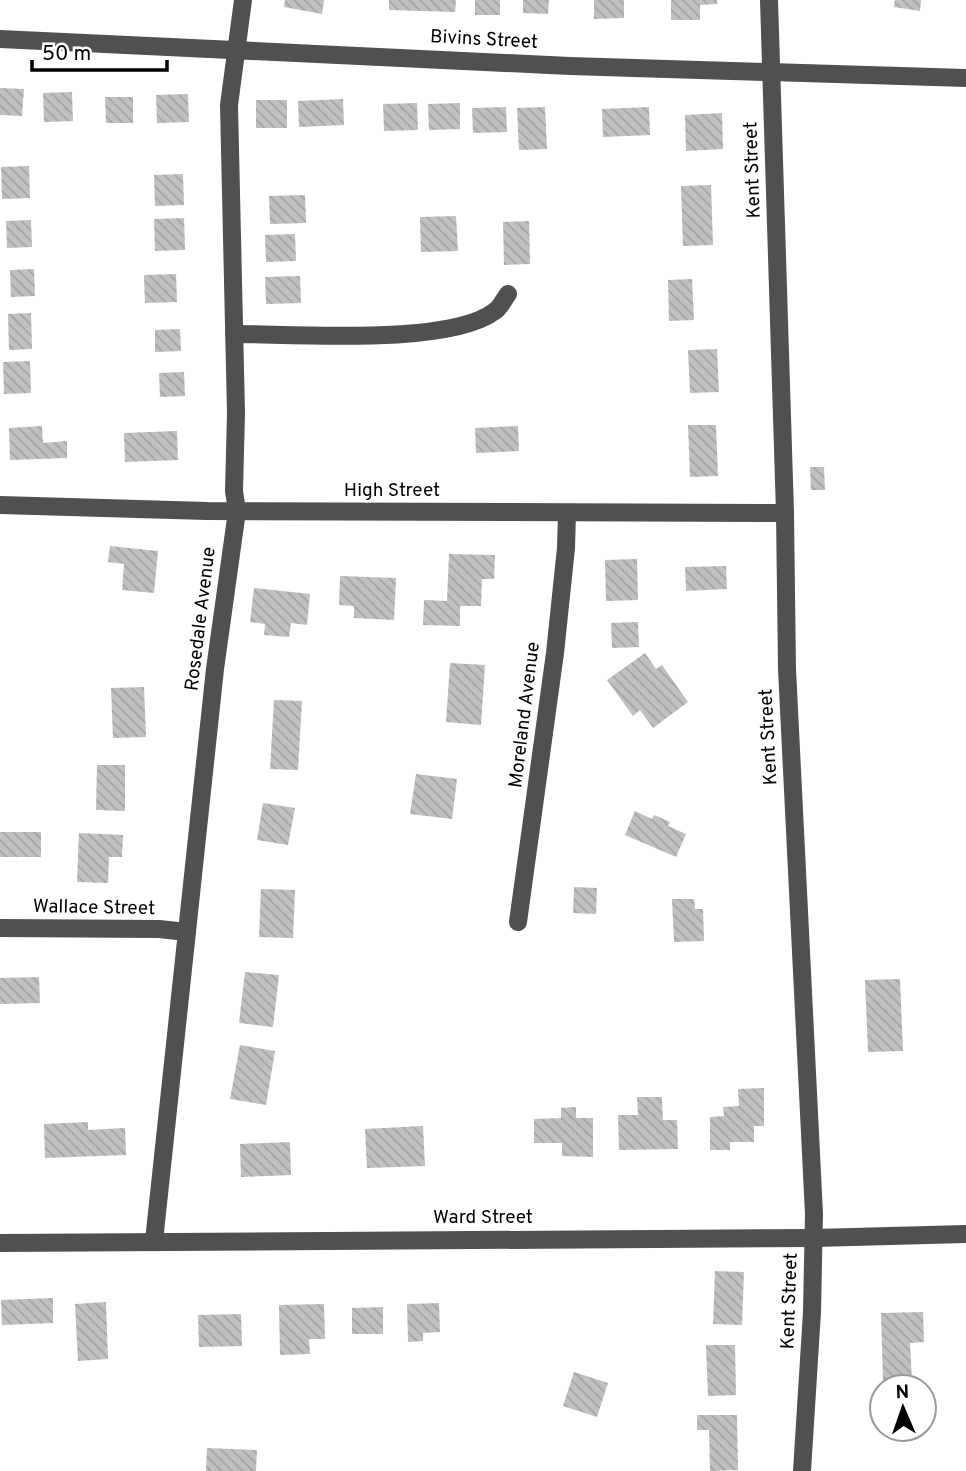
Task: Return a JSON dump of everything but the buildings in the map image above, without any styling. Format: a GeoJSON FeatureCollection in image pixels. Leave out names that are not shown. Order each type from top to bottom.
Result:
{"type":"FeatureCollection","features":[{"type":"Feature","properties":{"kind":"street","name":"Rosedale Avenue"},"geometry":{"type":"LineString","coordinates":[[154,1241],[215,669],[237,511],[234,491],[229,105],[243,0]]}},
{"type":"Feature","properties":{"kind":"street","name":"Kent Street"},"geometry":{"type":"LineString","coordinates":[[769,0],[785,513],[787,669],[814,1238],[802,1471]]}},
{"type":"Feature","properties":{"kind":"street","name":"Bivins Street"},"geometry":{"type":"LineString","coordinates":[[0,39],[771,73],[966,78]]}},
{"type":"Feature","properties":{"kind":"street"},"geometry":{"type":"LineString","coordinates":[[234,334],[423,333],[458,328],[495,311],[508,294]]}},
{"type":"Feature","properties":{"kind":"street","name":"High Street"},"geometry":{"type":"LineString","coordinates":[[0,505],[237,511],[785,513]]}},
{"type":"Feature","properties":{"kind":"street","name":"Moreland Avenue"},"geometry":{"type":"LineString","coordinates":[[518,922],[555,653],[567,513]]}},
{"type":"Feature","properties":{"kind":"street","name":"Wallace Street"},"geometry":{"type":"LineString","coordinates":[[0,928],[159,929],[187,932]]}},
{"type":"Feature","properties":{"kind":"street","name":"Ward Street"},"geometry":{"type":"LineString","coordinates":[[0,1243],[814,1238],[966,1234]]}}]}
